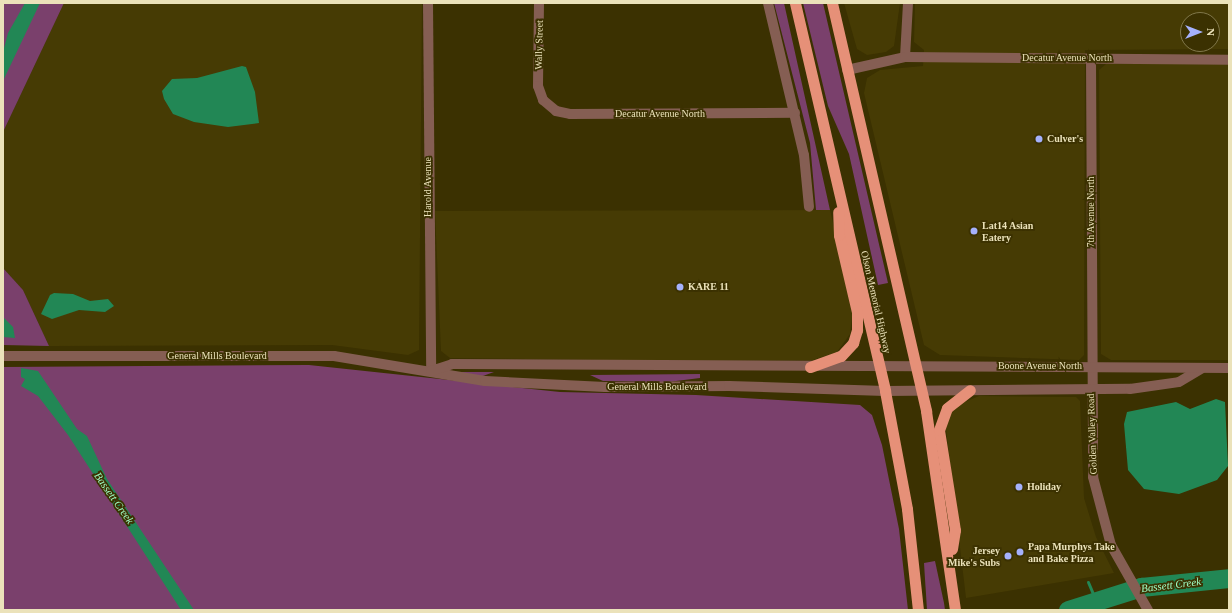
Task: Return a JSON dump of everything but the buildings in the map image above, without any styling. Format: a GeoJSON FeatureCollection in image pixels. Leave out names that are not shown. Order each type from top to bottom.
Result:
{"type":"FeatureCollection","features":[{"type":"Feature","properties":{"kind":"highway","name":"Olson Memorial Highway"},"geometry":{"type":"LineString","coordinates":[[794,3],[885,391],[907,509],[918,610]]}},
{"type":"Feature","properties":{"kind":"highway"},"geometry":{"type":"LineString","coordinates":[[832,3],[921,390],[950,564],[956,610]]}},
{"type":"Feature","properties":{"kind":"highway"},"geometry":{"type":"LineString","coordinates":[[810,368],[841,356],[853,343],[858,329],[857,312],[839,235],[837,187]]}},
{"type":"Feature","properties":{"kind":"highway"},"geometry":{"type":"LineString","coordinates":[[950,564],[955,530],[940,430],[947,408],[970,390]]}},
{"type":"Feature","properties":{"kind":"street","name":"Harold Avenue"},"geometry":{"type":"LineString","coordinates":[[428,3],[431,371]]}},
{"type":"Feature","properties":{"kind":"street","name":"Wally Street"},"geometry":{"type":"LineString","coordinates":[[538,86],[540,3]]}},
{"type":"Feature","properties":{"kind":"street"},"geometry":{"type":"LineString","coordinates":[[768,3],[804,155],[809,207]]}},
{"type":"Feature","properties":{"kind":"street"},"geometry":{"type":"LineString","coordinates":[[905,57],[908,3]]}},
{"type":"Feature","properties":{"kind":"street","name":"Decatur Avenue North"},"geometry":{"type":"LineString","coordinates":[[847,70],[905,57],[1229,60]]}},
{"type":"Feature","properties":{"kind":"street","name":"7th Avenue North"},"geometry":{"type":"LineString","coordinates":[[1090,366],[1091,58]]}},
{"type":"Feature","properties":{"kind":"street","name":"Decatur Avenue North"},"geometry":{"type":"LineString","coordinates":[[538,86],[547,104],[570,114],[795,113]]}},
{"type":"Feature","properties":{"kind":"street","name":"General Mills Boulevard"},"geometry":{"type":"LineString","coordinates":[[3,356],[334,356],[431,371],[468,380],[605,387],[729,386],[885,391]]}},
{"type":"Feature","properties":{"kind":"street","name":"General Mills Boulevard"},"geometry":{"type":"LineString","coordinates":[[431,371],[452,364],[810,368],[879,366]]}},
{"type":"Feature","properties":{"kind":"street","name":"Boone Avenue North"},"geometry":{"type":"LineString","coordinates":[[879,366],[1090,366],[1202,369],[1229,368]]}},
{"type":"Feature","properties":{"kind":"street","name":"Golden Valley Road"},"geometry":{"type":"LineString","coordinates":[[1090,366],[1094,476],[1100,512],[1123,570],[1147,609]]}},
{"type":"Feature","properties":{"kind":"street","name":"Boone Avenue North"},"geometry":{"type":"LineString","coordinates":[[885,391],[1091,388],[1130,389],[1179,382],[1202,369]]}},
{"type":"Feature","properties":{"kind":"shaded area"},"geometry":{"type":"Polygon","coordinates":[[[3,3],[64,3],[3,132],[3,3]]]}},
{"type":"Feature","properties":{"kind":"shaded area"},"geometry":{"type":"Polygon","coordinates":[[[64,3],[422,3],[419,350],[408,355],[332,345],[49,346],[23,290],[3,268],[3,132],[64,3]]]}},
{"type":"Feature","properties":{"kind":"shaded area"},"geometry":{"type":"Polygon","coordinates":[[[774,3],[784,3],[830,210],[816,210],[810,143],[774,3]]]}},
{"type":"Feature","properties":{"kind":"shaded area"},"geometry":{"type":"Polygon","coordinates":[[[803,3],[823,3],[888,283],[878,285],[849,154],[828,106],[803,3]]]}},
{"type":"Feature","properties":{"kind":"shaded area"},"geometry":{"type":"Polygon","coordinates":[[[844,3],[900,3],[894,46],[886,52],[867,55],[857,49],[844,3]]]}},
{"type":"Feature","properties":{"kind":"shaded area"},"geometry":{"type":"Polygon","coordinates":[[[915,3],[1229,3],[1229,49],[1220,49],[1220,12],[1180,12],[1180,49],[1085,50],[1084,355],[1079,360],[940,355],[924,345],[864,93],[867,78],[880,70],[923,66],[924,50],[914,42],[915,3]]]}},
{"type":"Feature","properties":{"kind":"shaded area"},"geometry":{"type":"Polygon","coordinates":[[[1106,64],[1229,64],[1229,360],[1111,360],[1101,354],[1099,70],[1106,64]]]}},
{"type":"Feature","properties":{"kind":"shaded area"},"geometry":{"type":"Polygon","coordinates":[[[830,210],[853,309],[850,334],[837,352],[813,360],[680,361],[450,358],[441,351],[435,211],[830,210]]]}},
{"type":"Feature","properties":{"kind":"shaded area"},"geometry":{"type":"Polygon","coordinates":[[[3,268],[23,290],[49,346],[3,345],[3,268]]]}},
{"type":"Feature","properties":{"kind":"shaded area"},"geometry":{"type":"Polygon","coordinates":[[[309,365],[560,392],[696,395],[860,405],[872,415],[882,445],[899,529],[908,610],[3,610],[3,367],[309,365]]]}},
{"type":"Feature","properties":{"kind":"shaded area"},"geometry":{"type":"Polygon","coordinates":[[[453,372],[494,372],[480,377],[453,372]]]}},
{"type":"Feature","properties":{"kind":"shaded area"},"geometry":{"type":"Polygon","coordinates":[[[700,374],[700,378],[668,382],[603,381],[590,375],[700,374]]]}},
{"type":"Feature","properties":{"kind":"shaded area"},"geometry":{"type":"Polygon","coordinates":[[[979,396],[1076,397],[1080,401],[1084,498],[1096,537],[1114,573],[966,598],[945,421],[953,407],[979,396]]]}},
{"type":"Feature","properties":{"kind":"shaded area"},"geometry":{"type":"Polygon","coordinates":[[[935,561],[945,610],[927,610],[924,563],[935,561]]]}},
{"type":"Feature","properties":{"kind":"water"},"geometry":{"type":"Polygon","coordinates":[[[25,3],[40,3],[3,81],[3,52],[8,33],[25,3]]]}},
{"type":"Feature","properties":{"kind":"water"},"geometry":{"type":"Polygon","coordinates":[[[242,66],[246,67],[255,92],[259,123],[228,127],[194,122],[173,114],[164,99],[162,91],[172,79],[197,78],[242,66]]]}},
{"type":"Feature","properties":{"kind":"water"},"geometry":{"type":"Polygon","coordinates":[[[54,293],[73,294],[90,301],[108,299],[114,306],[105,312],[79,310],[52,319],[41,314],[50,295],[54,293]]]}},
{"type":"Feature","properties":{"kind":"water"},"geometry":{"type":"Polygon","coordinates":[[[3,317],[13,327],[15,338],[3,337],[3,317]]]}},
{"type":"Feature","properties":{"kind":"water"},"geometry":{"type":"Polygon","coordinates":[[[21,368],[38,371],[77,429],[87,436],[107,479],[194,610],[181,610],[68,435],[38,396],[21,386],[25,379],[21,377],[21,368]]]}},
{"type":"Feature","properties":{"kind":"water"},"geometry":{"type":"Polygon","coordinates":[[[1216,399],[1225,402],[1228,466],[1217,480],[1179,494],[1144,489],[1128,470],[1124,424],[1127,412],[1176,402],[1190,409],[1216,399]]]}},
{"type":"Feature","properties":{"kind":"waterway","name":"Bassett Creek"},"geometry":{"type":"LineString","coordinates":[[1068,610],[1141,587],[1229,578]]}},
{"type":"Feature","properties":{"kind":"waterway"},"geometry":{"type":"LineString","coordinates":[[1088,582],[1096,601]]}},
{"type":"Feature","properties":{"kind":"place","name":"Culver's"},"geometry":{"type":"Point","coordinates":[1039,139]}},
{"type":"Feature","properties":{"kind":"place","name":"Lat14 Asian Eatery"},"geometry":{"type":"Point","coordinates":[974,231]}},
{"type":"Feature","properties":{"kind":"place","name":"KARE 11"},"geometry":{"type":"Point","coordinates":[680,287]}},
{"type":"Feature","properties":{"kind":"place","name":"Holiday"},"geometry":{"type":"Point","coordinates":[1019,487]}},
{"type":"Feature","properties":{"kind":"place","name":"Papa Murphys Take and Bake Pizza"},"geometry":{"type":"Point","coordinates":[1020,552]}},
{"type":"Feature","properties":{"kind":"place","name":"Jersey Mike's Subs"},"geometry":{"type":"Point","coordinates":[1008,556]}}]}
